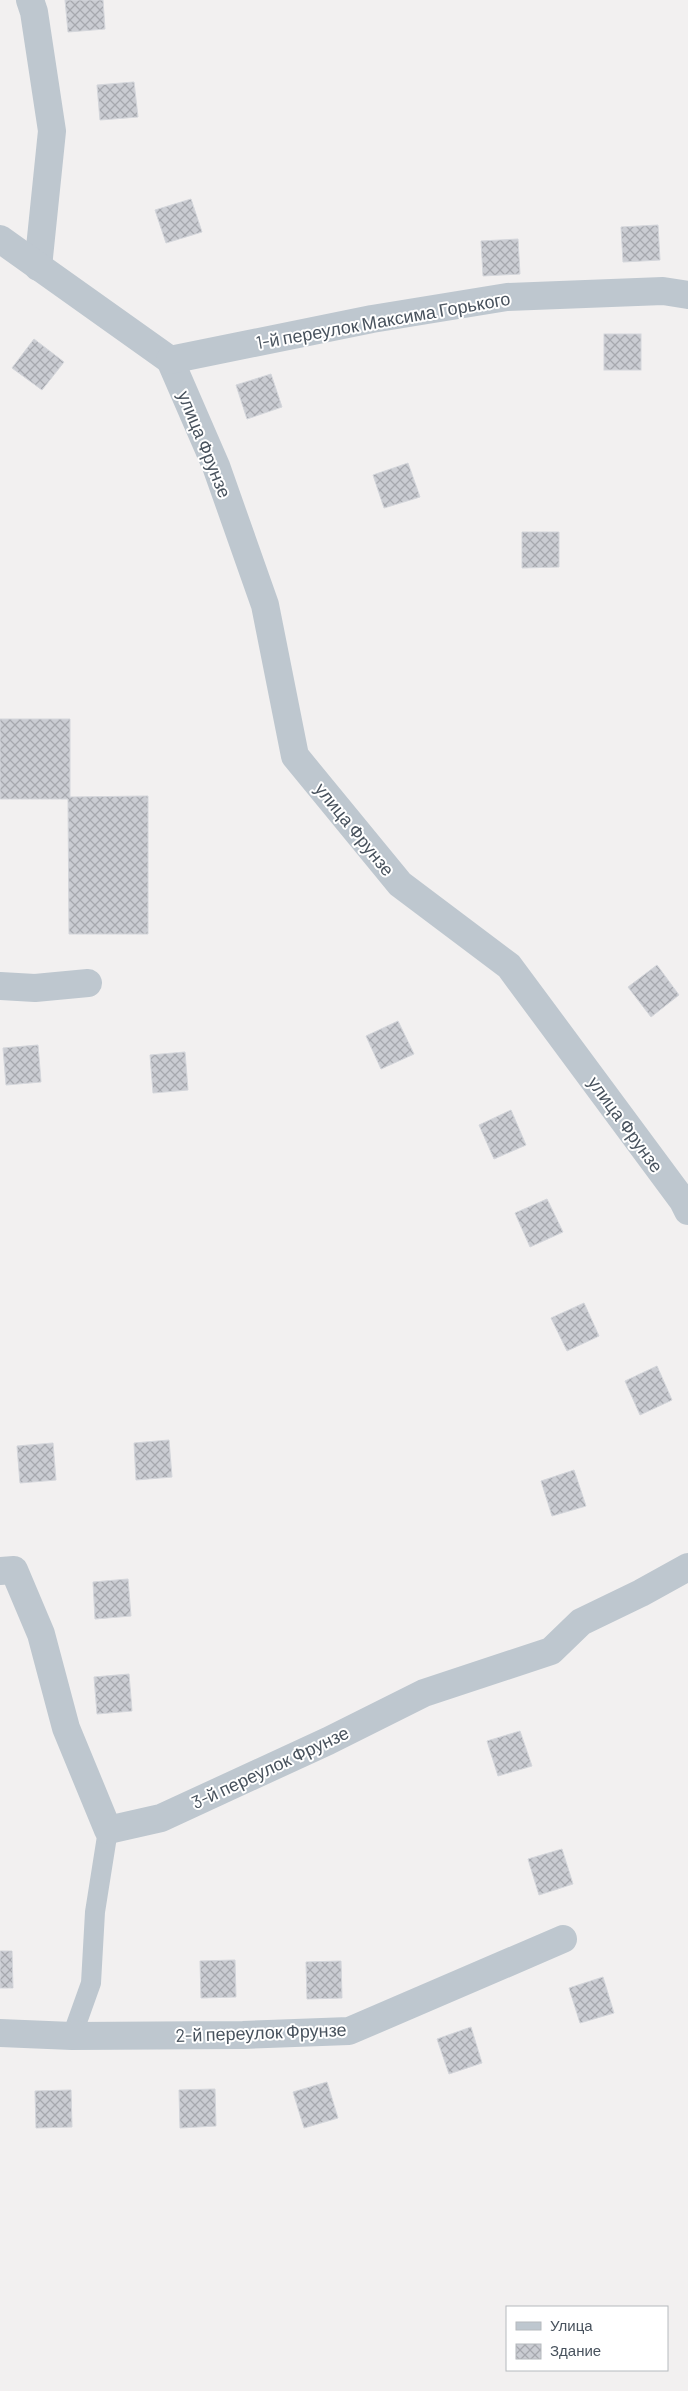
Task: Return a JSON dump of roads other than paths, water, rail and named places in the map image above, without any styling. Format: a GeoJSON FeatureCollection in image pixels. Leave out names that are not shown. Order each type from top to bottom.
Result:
{"type":"FeatureCollection","features":[{"type":"Feature","properties":{"kind":"street"},"geometry":{"type":"LineString","coordinates":[[30,0],[34,12],[52,131],[38,267]]}},
{"type":"Feature","properties":{"kind":"street"},"geometry":{"type":"LineString","coordinates":[[0,239],[170,360]]}},
{"type":"Feature","properties":{"kind":"street","name":"1-й переулок Максима Горького"},"geometry":{"type":"LineString","coordinates":[[170,360],[372,318],[507,297],[663,290],[688,295]]}},
{"type":"Feature","properties":{"kind":"street","name":"улица Фрунзе"},"geometry":{"type":"LineString","coordinates":[[170,360],[216,466],[265,605],[295,756],[400,884],[509,966],[686,1203]]}},
{"type":"Feature","properties":{"kind":"street"},"geometry":{"type":"LineString","coordinates":[[0,986],[35,988],[88,983]]}},
{"type":"Feature","properties":{"kind":"street","name":"3-й переулок Фрунзе"},"geometry":{"type":"LineString","coordinates":[[108,1830],[161,1818],[328,1741],[424,1693],[551,1651],[581,1622],[641,1594],[688,1567]]}},
{"type":"Feature","properties":{"kind":"street"},"geometry":{"type":"LineString","coordinates":[[0,1571],[14,1570],[41,1634],[66,1728],[108,1830]]}},
{"type":"Feature","properties":{"kind":"street","name":"2-й переулок Фрунзе"},"geometry":{"type":"LineString","coordinates":[[0,2033],[72,2036],[243,2035],[349,2031],[563,1939]]}},
{"type":"Feature","properties":{"kind":"lane"},"geometry":{"type":"LineString","coordinates":[[72,2036],[92,1983],[95,1912],[108,1830]]}}]}
